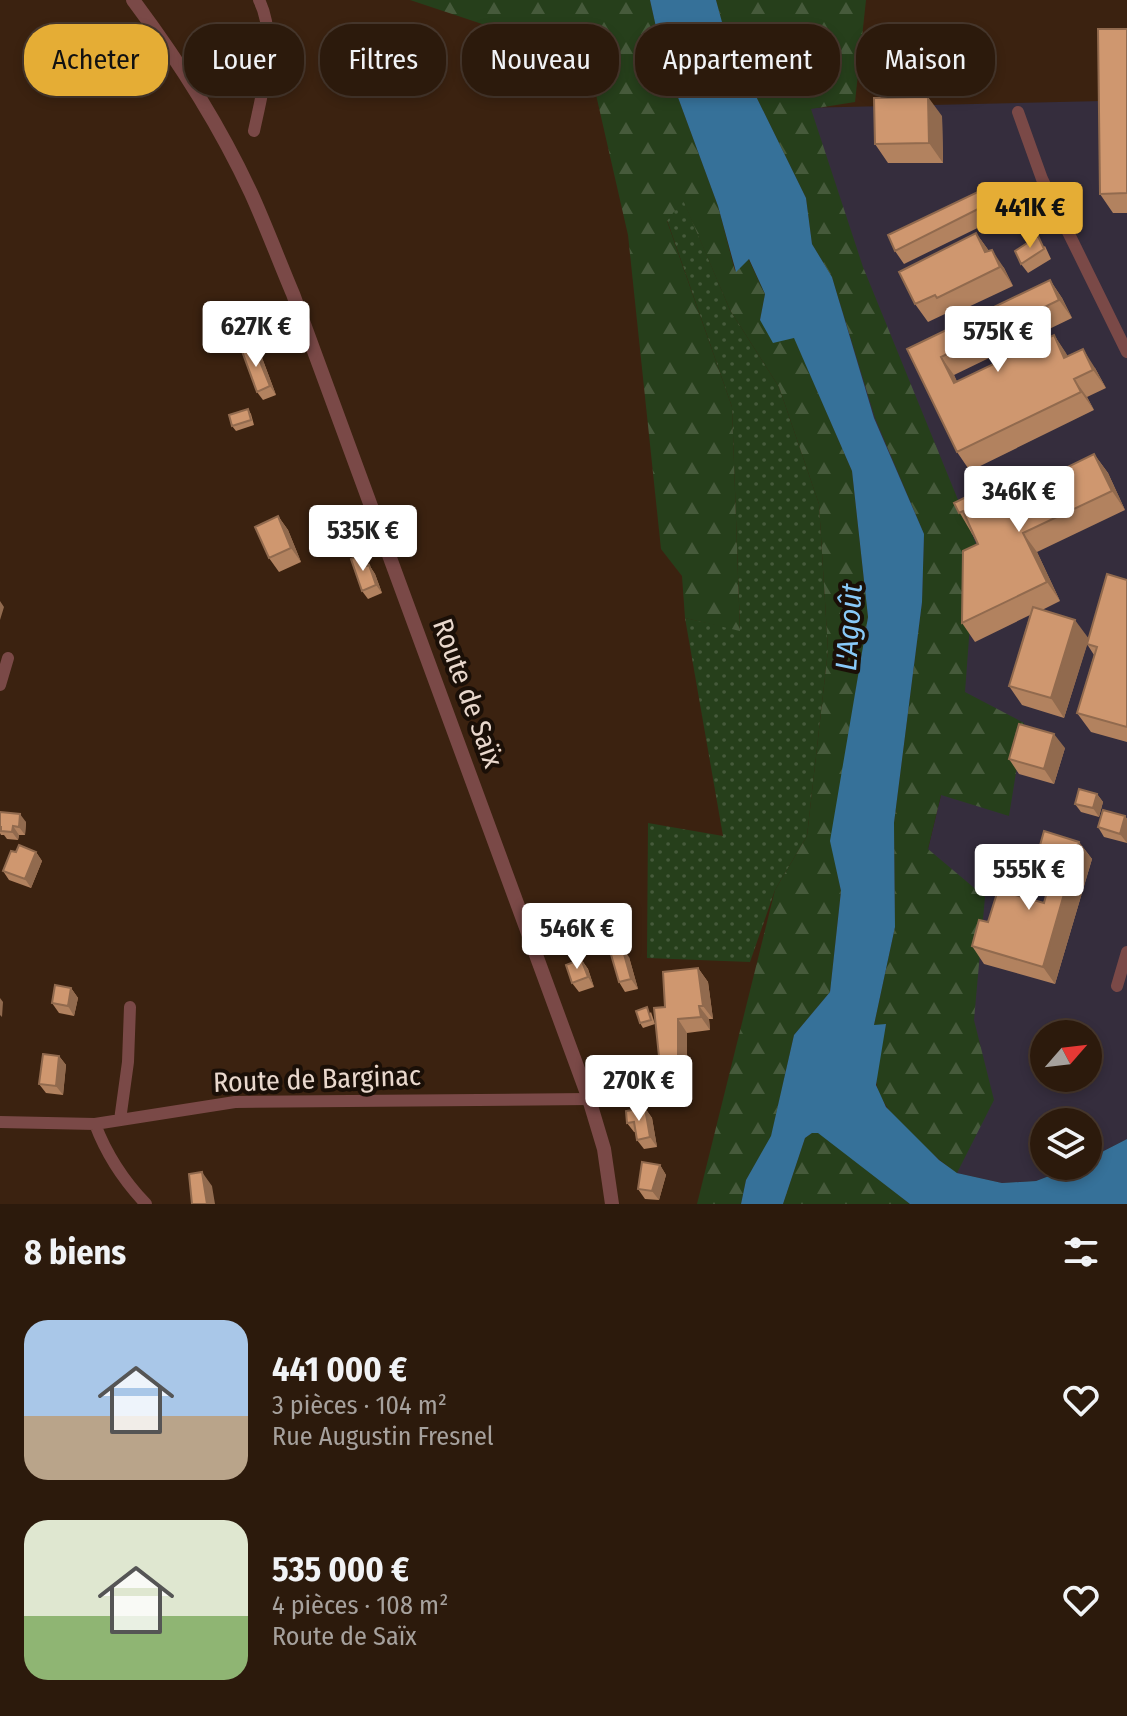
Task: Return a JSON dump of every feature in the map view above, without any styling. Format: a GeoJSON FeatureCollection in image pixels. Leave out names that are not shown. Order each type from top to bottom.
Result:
{"type":"FeatureCollection","features":[{"type":"Feature","properties":{"kind":"street","name":"Route de Saïx"},"geometry":{"type":"LineString","coordinates":[[133,0],[184,72],[220,133],[251,193],[293,294],[589,1099],[604,1149],[612,1204]]}},
{"type":"Feature","properties":{"kind":"street"},"geometry":{"type":"LineString","coordinates":[[254,131],[266,76],[267,15],[259,0]]}},
{"type":"Feature","properties":{"kind":"street"},"geometry":{"type":"LineString","coordinates":[[1018,112],[1042,179],[1127,352]]}},
{"type":"Feature","properties":{"kind":"street"},"geometry":{"type":"LineString","coordinates":[[0,685],[8,658]]}},
{"type":"Feature","properties":{"kind":"street"},"geometry":{"type":"LineString","coordinates":[[1117,986],[1127,952]]}},
{"type":"Feature","properties":{"kind":"street"},"geometry":{"type":"LineString","coordinates":[[120,1120],[128,1062],[130,1007]]}},
{"type":"Feature","properties":{"kind":"street","name":"Route de Barginac"},"geometry":{"type":"LineString","coordinates":[[0,1122],[95,1124],[235,1102],[589,1099]]}},
{"type":"Feature","properties":{"kind":"street"},"geometry":{"type":"LineString","coordinates":[[95,1124],[105,1151],[125,1182],[146,1204]]}},
{"type":"Feature","properties":{"kind":"shaded area"},"geometry":{"type":"Polygon","coordinates":[[[1127,28],[1127,1139],[1102,1152],[1102,1108],[1030,1108],[1030,1180],[1039,1180],[1002,1183],[957,1173],[882,1040],[941,795],[800,108],[1102,101],[1102,43],[1127,28]]]}},
{"type":"Feature","properties":{"kind":"green space"},"geometry":{"type":"Polygon","coordinates":[[[410,0],[650,0],[655,24],[635,24],[635,96],[677,96],[718,206],[735,271],[748,258],[765,294],[760,320],[794,337],[852,471],[868,617],[831,841],[841,891],[830,992],[794,1035],[771,1137],[746,1180],[741,1204],[697,1204],[775,890],[807,836],[828,650],[819,504],[779,387],[730,310],[683,200],[667,221],[732,407],[740,631],[685,618],[682,576],[661,549],[628,235],[596,96],[619,96],[619,24],[482,24],[410,0]]]}},
{"type":"Feature","properties":{"kind":"green space"},"geometry":{"type":"Polygon","coordinates":[[[716,0],[866,0],[863,24],[856,24],[855,102],[811,109],[863,267],[976,544],[965,692],[1024,723],[1009,816],[941,795],[928,849],[985,897],[974,1020],[994,1100],[957,1173],[899,1122],[881,1097],[876,1080],[886,1025],[874,1025],[895,927],[894,823],[922,602],[924,534],[875,418],[832,277],[812,244],[806,198],[756,96],[840,96],[840,24],[723,24],[716,0]]]}},
{"type":"Feature","properties":{"kind":"green space"},"geometry":{"type":"Polygon","coordinates":[[[683,199],[730,310],[779,387],[819,504],[828,650],[807,836],[775,890],[750,962],[647,958],[648,823],[723,836],[685,618],[740,630],[732,407],[667,220],[683,199]]]}},
{"type":"Feature","properties":{"kind":"green space"},"geometry":{"type":"Polygon","coordinates":[[[812,1133],[826,1137],[910,1204],[783,1204],[805,1138],[812,1133]]]}},
{"type":"Feature","properties":{"kind":"water"},"geometry":{"type":"Polygon","coordinates":[[[650,0],[716,0],[723,24],[655,24],[650,0]]]}},
{"type":"Feature","properties":{"kind":"water"},"geometry":{"type":"Polygon","coordinates":[[[677,96],[756,96],[806,198],[812,244],[832,277],[874,418],[924,534],[922,602],[894,823],[895,927],[874,1025],[886,1024],[876,1085],[886,1107],[939,1160],[957,1173],[1002,1183],[1102,1180],[1102,1152],[1127,1139],[1127,1204],[910,1204],[818,1133],[812,1133],[805,1138],[783,1204],[741,1204],[746,1180],[771,1136],[794,1035],[830,992],[841,891],[830,841],[868,617],[852,471],[794,338],[773,343],[760,320],[765,294],[749,259],[736,272],[718,206],[677,96]]]}},
{"type":"Feature","properties":{"kind":"building"},"geometry":{"type":"Polygon","coordinates":[[[1098,29],[1127,29],[1127,193],[1100,194],[1098,29]]]}},
{"type":"Feature","properties":{"kind":"building"},"geometry":{"type":"Polygon","coordinates":[[[928,97],[929,143],[875,144],[874,98],[928,97]]]}},
{"type":"Feature","properties":{"kind":"building"},"geometry":{"type":"Polygon","coordinates":[[[986,188],[992,202],[895,251],[888,235],[986,188]]]}},
{"type":"Feature","properties":{"kind":"building"},"geometry":{"type":"Polygon","coordinates":[[[976,233],[985,252],[992,250],[1000,267],[937,298],[935,295],[915,304],[899,272],[976,233]]]}},
{"type":"Feature","properties":{"kind":"building"},"geometry":{"type":"Polygon","coordinates":[[[1038,236],[1044,249],[1021,264],[1015,251],[1038,236]]]}},
{"type":"Feature","properties":{"kind":"building"},"geometry":{"type":"Polygon","coordinates":[[[1050,280],[1059,300],[941,357],[954,383],[1054,335],[1064,358],[1083,349],[1093,370],[1074,379],[1081,392],[957,452],[907,349],[1050,280]]]}},
{"type":"Feature","properties":{"kind":"building"},"geometry":{"type":"Polygon","coordinates":[[[254,347],[270,386],[257,392],[242,351],[254,347]]]}},
{"type":"Feature","properties":{"kind":"building"},"geometry":{"type":"Polygon","coordinates":[[[248,409],[251,420],[232,426],[229,415],[248,409]]]}},
{"type":"Feature","properties":{"kind":"building"},"geometry":{"type":"Polygon","coordinates":[[[1094,454],[1112,491],[1023,533],[1047,582],[962,623],[963,551],[978,544],[963,511],[959,513],[954,503],[976,492],[984,508],[1094,454]]]}},
{"type":"Feature","properties":{"kind":"building"},"geometry":{"type":"Polygon","coordinates":[[[278,516],[291,548],[269,558],[255,527],[278,516]]]}},
{"type":"Feature","properties":{"kind":"building"},"geometry":{"type":"Polygon","coordinates":[[[362,554],[376,585],[362,591],[351,559],[362,554]]]}},
{"type":"Feature","properties":{"kind":"building"},"geometry":{"type":"Polygon","coordinates":[[[1107,574],[1127,580],[1127,727],[1077,713],[1097,647],[1087,644],[1107,574]]]}},
{"type":"Feature","properties":{"kind":"building"},"geometry":{"type":"Polygon","coordinates":[[[1033,607],[1075,620],[1051,698],[1009,686],[1033,607]]]}},
{"type":"Feature","properties":{"kind":"building"},"geometry":{"type":"Polygon","coordinates":[[[1019,724],[1054,734],[1044,769],[1009,759],[1019,724]]]}},
{"type":"Feature","properties":{"kind":"building"},"geometry":{"type":"Polygon","coordinates":[[[1079,789],[1097,794],[1093,808],[1075,804],[1079,789]]]}},
{"type":"Feature","properties":{"kind":"building"},"geometry":{"type":"Polygon","coordinates":[[[1103,810],[1125,816],[1120,834],[1098,827],[1103,810]]]}},
{"type":"Feature","properties":{"kind":"building"},"geometry":{"type":"Polygon","coordinates":[[[0,812],[20,814],[19,827],[13,826],[12,832],[1,831],[0,812]]]}},
{"type":"Feature","properties":{"kind":"building"},"geometry":{"type":"Polygon","coordinates":[[[1044,831],[1079,842],[1043,967],[972,946],[979,920],[988,922],[998,890],[1044,903],[1057,854],[1039,849],[1044,831]]]}},
{"type":"Feature","properties":{"kind":"building"},"geometry":{"type":"Polygon","coordinates":[[[19,845],[36,852],[25,879],[3,871],[11,851],[16,852],[19,845]]]}},
{"type":"Feature","properties":{"kind":"building"},"geometry":{"type":"Polygon","coordinates":[[[622,947],[631,979],[619,982],[610,951],[622,947]]]}},
{"type":"Feature","properties":{"kind":"building"},"geometry":{"type":"Polygon","coordinates":[[[581,959],[588,977],[572,983],[566,965],[581,959]]]}},
{"type":"Feature","properties":{"kind":"building"},"geometry":{"type":"Polygon","coordinates":[[[698,968],[703,1006],[699,1006],[701,1017],[678,1019],[678,1065],[660,1066],[654,1008],[665,1007],[663,972],[698,968]]]}},
{"type":"Feature","properties":{"kind":"building"},"geometry":{"type":"Polygon","coordinates":[[[55,985],[71,988],[68,1006],[52,1003],[55,985]]]}},
{"type":"Feature","properties":{"kind":"building"},"geometry":{"type":"Polygon","coordinates":[[[647,1007],[651,1020],[640,1023],[636,1011],[647,1007]]]}},
{"type":"Feature","properties":{"kind":"building"},"geometry":{"type":"Polygon","coordinates":[[[43,1054],[59,1056],[56,1086],[39,1084],[43,1054]]]}},
{"type":"Feature","properties":{"kind":"building"},"geometry":{"type":"Polygon","coordinates":[[[645,1108],[650,1137],[637,1140],[634,1122],[627,1123],[626,1111],[645,1108]]]}},
{"type":"Feature","properties":{"kind":"building"},"geometry":{"type":"Polygon","coordinates":[[[642,1162],[660,1165],[652,1191],[638,1189],[642,1162]]]}},
{"type":"Feature","properties":{"kind":"building"},"geometry":{"type":"Polygon","coordinates":[[[202,1172],[207,1204],[192,1204],[189,1174],[202,1172]]]}},
{"type":"Feature","properties":{"kind":"water label","name":"L'Agoût"},"geometry":{"type":"Point","coordinates":[849,627]}}]}
